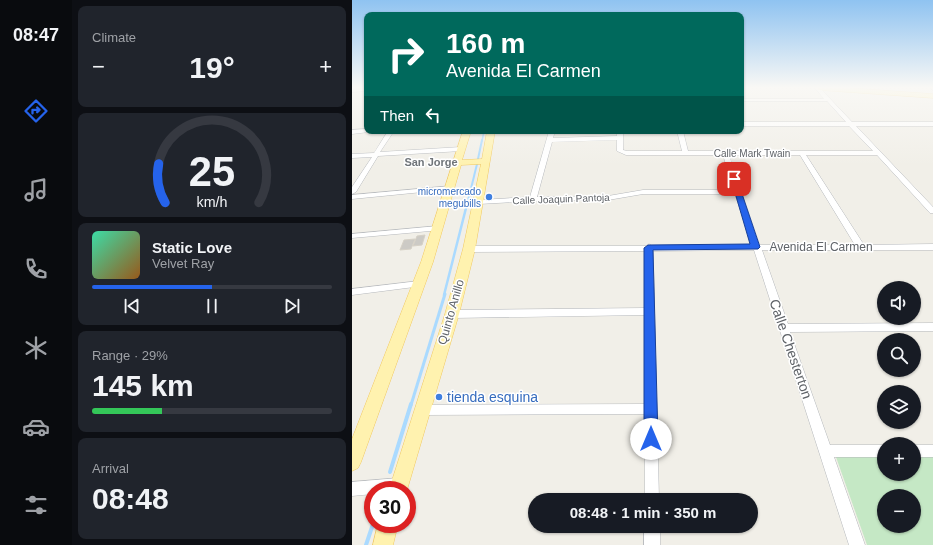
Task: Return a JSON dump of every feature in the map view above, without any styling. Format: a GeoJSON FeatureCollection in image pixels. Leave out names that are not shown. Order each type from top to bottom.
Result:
{"type":"FeatureCollection","features":[{"type":"Feature","properties":{"kind":"main road"},"geometry":{"type":"LineString","coordinates":[[352,462],[420,284],[466,134]]}},
{"type":"Feature","properties":{"kind":"main road","name":"Quinto Anillo"},"geometry":{"type":"LineString","coordinates":[[400,481],[452,314],[469,249],[490,134]]}},
{"type":"Feature","properties":{"kind":"main road"},"geometry":{"type":"LineString","coordinates":[[458,164],[486,161]]}},
{"type":"Feature","properties":{"kind":"main road"},"geometry":{"type":"LineString","coordinates":[[383,545],[386,533]]}},
{"type":"Feature","properties":{"kind":"street"},"geometry":{"type":"LineString","coordinates":[[841,113],[878,153],[930,204],[933,212]]}},
{"type":"Feature","properties":{"kind":"street"},"geometry":{"type":"LineString","coordinates":[[744,124],[933,124]]}},
{"type":"Feature","properties":{"kind":"street"},"geometry":{"type":"LineString","coordinates":[[352,132],[364,131]]}},
{"type":"Feature","properties":{"kind":"street"},"geometry":{"type":"LineString","coordinates":[[352,192],[389,134]]}},
{"type":"Feature","properties":{"kind":"street"},"geometry":{"type":"LineString","coordinates":[[533,199],[551,134]]}},
{"type":"Feature","properties":{"kind":"street"},"geometry":{"type":"LineString","coordinates":[[550,140],[620,138],[620,134]]}},
{"type":"Feature","properties":{"kind":"street"},"geometry":{"type":"LineString","coordinates":[[681,134],[685,153]]}},
{"type":"Feature","properties":{"kind":"street","name":"Calle Mark Twain"},"geometry":{"type":"LineString","coordinates":[[620,138],[620,151],[626,153],[878,153]]}},
{"type":"Feature","properties":{"kind":"street"},"geometry":{"type":"LineString","coordinates":[[352,156],[461,149]]}},
{"type":"Feature","properties":{"kind":"street"},"geometry":{"type":"LineString","coordinates":[[802,153],[861,247]]}},
{"type":"Feature","properties":{"kind":"street","name":"Calle Chesterton"},"geometry":{"type":"LineString","coordinates":[[725,154],[857,545]]}},
{"type":"Feature","properties":{"kind":"street"},"geometry":{"type":"LineString","coordinates":[[352,197],[450,188]]}},
{"type":"Feature","properties":{"kind":"street","name":"Calle Joaquin Pantoja"},"geometry":{"type":"LineString","coordinates":[[479,202],[533,199],[608,198],[643,192],[739,192]]}},
{"type":"Feature","properties":{"kind":"street"},"geometry":{"type":"LineString","coordinates":[[352,236],[438,228]]}},
{"type":"Feature","properties":{"kind":"street","name":"Avenida El Carmen"},"geometry":{"type":"LineString","coordinates":[[469,249],[933,247]]}},
{"type":"Feature","properties":{"kind":"street"},"geometry":{"type":"LineString","coordinates":[[648,248],[652,493]]}},
{"type":"Feature","properties":{"kind":"street"},"geometry":{"type":"LineString","coordinates":[[352,292],[420,284]]}},
{"type":"Feature","properties":{"kind":"street"},"geometry":{"type":"LineString","coordinates":[[452,314],[650,311]]}},
{"type":"Feature","properties":{"kind":"street"},"geometry":{"type":"LineString","coordinates":[[783,328],[933,327]]}},
{"type":"Feature","properties":{"kind":"street"},"geometry":{"type":"LineString","coordinates":[[422,410],[651,409]]}},
{"type":"Feature","properties":{"kind":"street"},"geometry":{"type":"LineString","coordinates":[[825,451],[877,451]]}},
{"type":"Feature","properties":{"kind":"street"},"geometry":{"type":"LineString","coordinates":[[921,451],[933,451]]}},
{"type":"Feature","properties":{"kind":"street"},"geometry":{"type":"LineString","coordinates":[[352,489],[364,489]]}},
{"type":"Feature","properties":{"kind":"street"},"geometry":{"type":"LineString","coordinates":[[652,533],[652,545]]}},
{"type":"Feature","properties":{"kind":"green space"},"geometry":{"type":"Polygon","coordinates":[[[836,457],[877,457],[877,481],[921,481],[921,457],[933,457],[933,545],[867,545],[836,457]]]}},
{"type":"Feature","properties":{"kind":"building"},"geometry":{"type":"Polygon","coordinates":[[[425,235],[422,245],[413,246],[417,236],[425,235]]]}},
{"type":"Feature","properties":{"kind":"building"},"geometry":{"type":"Polygon","coordinates":[[[415,239],[411,249],[400,250],[404,240],[415,239]]]}},
{"type":"Feature","properties":{"kind":"waterway"},"geometry":{"type":"LineString","coordinates":[[482,141],[483,134]]}},
{"type":"Feature","properties":{"kind":"waterway"},"geometry":{"type":"LineString","coordinates":[[478,159],[482,140]]}},
{"type":"Feature","properties":{"kind":"waterway"},"geometry":{"type":"LineString","coordinates":[[466,209],[477,164]]}},
{"type":"Feature","properties":{"kind":"waterway"},"geometry":{"type":"LineString","coordinates":[[444,295],[466,208]]}},
{"type":"Feature","properties":{"kind":"waterway"},"geometry":{"type":"LineString","coordinates":[[411,405],[445,294]]}},
{"type":"Feature","properties":{"kind":"waterway"},"geometry":{"type":"LineString","coordinates":[[390,472],[411,404]]}},
{"type":"Feature","properties":{"kind":"waterway"},"geometry":{"type":"LineString","coordinates":[[366,545],[370,533]]}},
{"type":"Feature","properties":{"kind":"place","name":"micromercado megubills"},"geometry":{"type":"Point","coordinates":[489,197]}},
{"type":"Feature","properties":{"kind":"place","name":"tienda esquina"},"geometry":{"type":"Point","coordinates":[439,397]}},
{"type":"Feature","properties":{"kind":"district","name":"San Jorge"},"geometry":{"type":"Point","coordinates":[431,162]}},
{"type":"Feature","properties":{"kind":"route"},"geometry":{"type":"LineString","coordinates":[[651,439],[648,248],[756,247],[734,179]]}}]}
